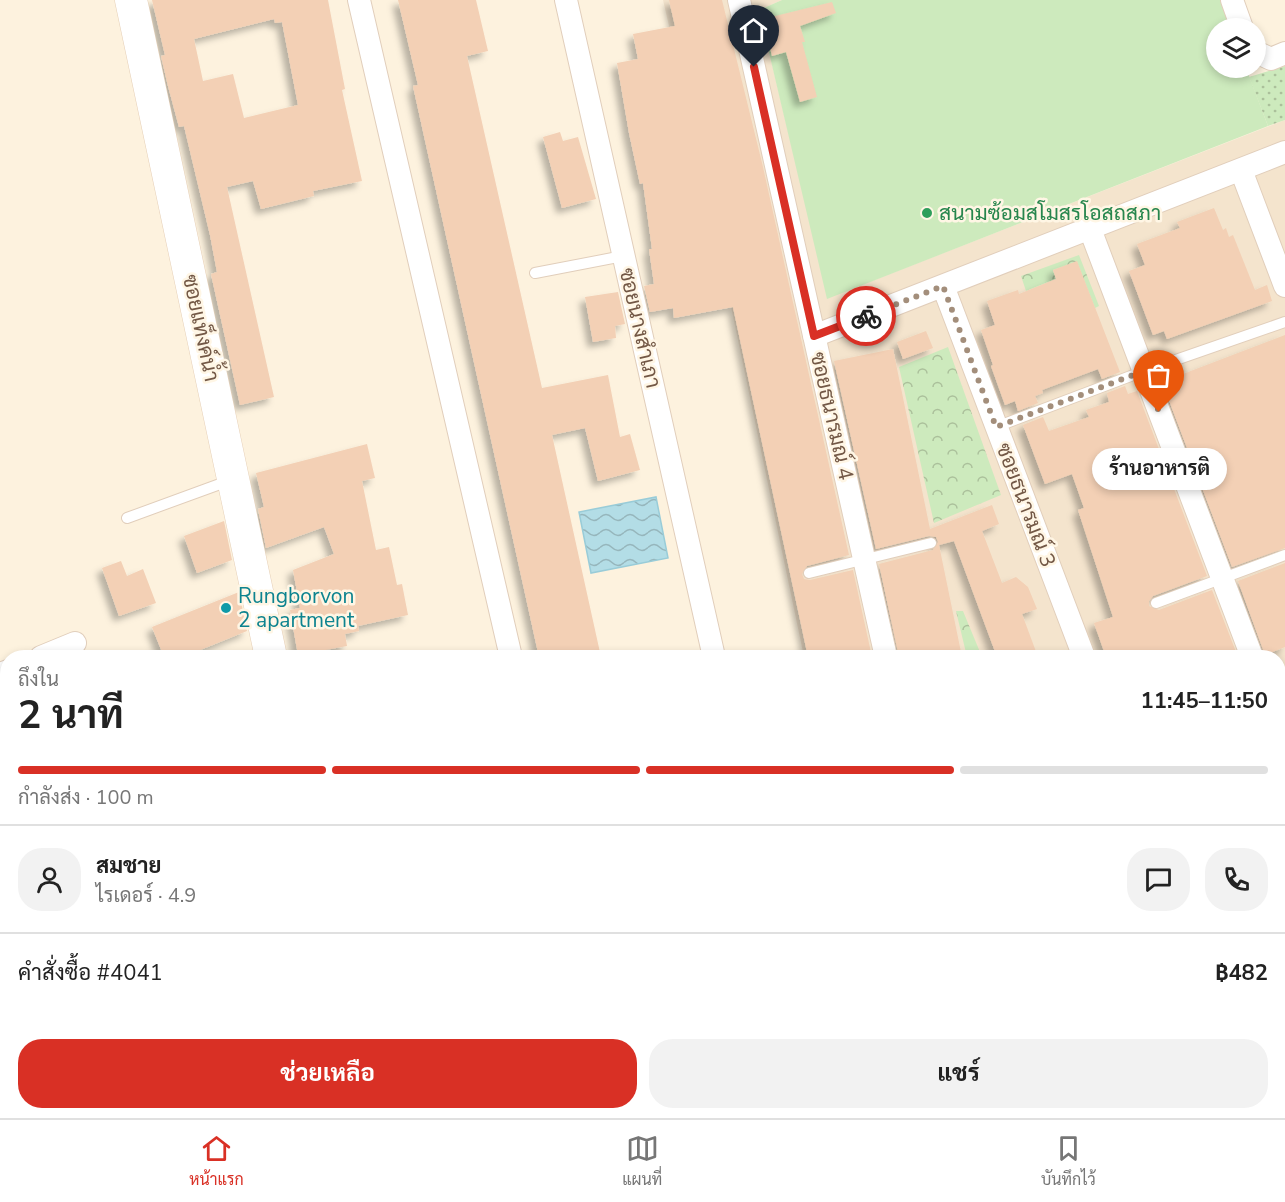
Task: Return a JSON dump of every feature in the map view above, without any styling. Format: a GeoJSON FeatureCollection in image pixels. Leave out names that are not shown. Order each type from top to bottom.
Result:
{"type":"FeatureCollection","features":[{"type":"Feature","properties":{"kind":"street","name":"ซอยแท็งค์น้ำ"},"geometry":{"type":"LineString","coordinates":[[131,0],[270,650]]}},
{"type":"Feature","properties":{"kind":"street"},"geometry":{"type":"LineString","coordinates":[[359,0],[509,650]]}},
{"type":"Feature","properties":{"kind":"street","name":"ซอยนางสำเภา"},"geometry":{"type":"LineString","coordinates":[[566,0],[712,650]]}},
{"type":"Feature","properties":{"kind":"street","name":"ซอยธนารมณ์ 4"},"geometry":{"type":"LineString","coordinates":[[739,0],[884,650]]}},
{"type":"Feature","properties":{"kind":"street"},"geometry":{"type":"LineString","coordinates":[[1232,0],[1238,18]]}},
{"type":"Feature","properties":{"kind":"street"},"geometry":{"type":"LineString","coordinates":[[1266,57],[1271,59],[1285,53]]}},
{"type":"Feature","properties":{"kind":"street"},"geometry":{"type":"LineString","coordinates":[[814,336],[1285,153]]}},
{"type":"Feature","properties":{"kind":"street"},"geometry":{"type":"LineString","coordinates":[[1241,170],[1285,286]]}},
{"type":"Feature","properties":{"kind":"street"},"geometry":{"type":"LineString","coordinates":[[1090,229],[1249,650]]}},
{"type":"Feature","properties":{"kind":"street","name":"ซอยธนารมณ์ 3"},"geometry":{"type":"LineString","coordinates":[[943,286],[1081,650]]}},
{"type":"Feature","properties":{"kind":"street"},"geometry":{"type":"LineString","coordinates":[[58,650],[75,643]]}},
{"type":"Feature","properties":{"kind":"lane"},"geometry":{"type":"LineString","coordinates":[[535,273],[623,255]]}},
{"type":"Feature","properties":{"kind":"lane"},"geometry":{"type":"LineString","coordinates":[[996,427],[1144,371],[1285,322]]}},
{"type":"Feature","properties":{"kind":"lane"},"geometry":{"type":"LineString","coordinates":[[127,518],[233,479]]}},
{"type":"Feature","properties":{"kind":"lane"},"geometry":{"type":"LineString","coordinates":[[809,573],[931,543]]}},
{"type":"Feature","properties":{"kind":"lane"},"geometry":{"type":"LineString","coordinates":[[1156,603],[1285,555]]}},
{"type":"Feature","properties":{"kind":"shaded area"},"geometry":{"type":"Polygon","coordinates":[[[663,0],[782,0],[759,10],[828,298],[1285,120],[1285,650],[803,650],[704,177],[663,0]]]}},
{"type":"Feature","properties":{"kind":"green space","name":"สนามซ้อมสโมสรโอสถสภา"},"geometry":{"type":"Polygon","coordinates":[[[782,0],[1220,0],[1227,18],[1206,18],[1206,78],[1250,78],[1268,126],[827,299],[759,10],[782,0]]]}},
{"type":"Feature","properties":{"kind":"green space"},"geometry":{"type":"Polygon","coordinates":[[[1285,66],[1285,120],[1268,126],[1249,78],[1266,78],[1266,72],[1285,66]]]}},
{"type":"Feature","properties":{"kind":"green space"},"geometry":{"type":"Polygon","coordinates":[[[1079,255],[1099,306],[1095,308],[1077,262],[1053,270],[1056,279],[1026,291],[1021,276],[1079,255]]]}},
{"type":"Feature","properties":{"kind":"green space"},"geometry":{"type":"Polygon","coordinates":[[[948,347],[1001,495],[934,523],[899,367],[948,347]]]}},
{"type":"Feature","properties":{"kind":"green space"},"geometry":{"type":"Polygon","coordinates":[[[956,611],[963,611],[979,650],[965,650],[956,611]]]}},
{"type":"Feature","properties":{"kind":"water"},"geometry":{"type":"Polygon","coordinates":[[[656,497],[668,558],[591,573],[579,512],[656,497]]]}},
{"type":"Feature","properties":{"kind":"building"},"geometry":{"type":"Polygon","coordinates":[[[152,0],[328,0],[345,89],[342,90],[362,181],[313,191],[314,196],[261,209],[253,181],[227,187],[274,397],[240,405],[211,274],[217,272],[210,235],[184,126],[179,127],[168,86],[161,56],[165,55],[152,0]],[[274,19],[194,39],[203,81],[233,74],[244,118],[298,105],[282,22],[275,23],[274,19]]]}},
{"type":"Feature","properties":{"kind":"building"},"geometry":{"type":"Polygon","coordinates":[[[398,0],[476,0],[488,51],[467,56],[542,388],[608,375],[620,437],[630,434],[640,470],[598,481],[585,428],[552,435],[599,650],[537,650],[413,86],[418,85],[398,0]]]}},
{"type":"Feature","properties":{"kind":"building"},"geometry":{"type":"Polygon","coordinates":[[[669,0],[722,0],[763,167],[849,555],[807,566],[802,574],[804,579],[810,580],[853,570],[870,650],[806,650],[733,307],[674,318],[673,308],[650,312],[644,286],[654,284],[649,249],[652,249],[643,183],[640,184],[617,63],[638,59],[633,34],[675,26],[669,0]]]}},
{"type":"Feature","properties":{"kind":"building"},"geometry":{"type":"Polygon","coordinates":[[[832,2],[836,13],[800,26],[817,97],[800,102],[786,52],[772,56],[763,19],[832,2]]]}},
{"type":"Feature","properties":{"kind":"building"},"geometry":{"type":"Polygon","coordinates":[[[560,132],[563,141],[578,137],[596,199],[562,208],[543,137],[560,132]]]}},
{"type":"Feature","properties":{"kind":"building"},"geometry":{"type":"Polygon","coordinates":[[[1214,208],[1223,230],[1226,228],[1229,237],[1233,235],[1255,290],[1267,285],[1272,301],[1167,339],[1164,331],[1153,335],[1129,271],[1145,265],[1137,244],[1180,228],[1177,222],[1214,208]]]}},
{"type":"Feature","properties":{"kind":"building"},"geometry":{"type":"Polygon","coordinates":[[[1077,261],[1120,372],[1102,379],[1098,369],[1042,390],[1043,393],[1035,396],[1038,403],[1018,411],[1015,401],[1005,405],[991,366],[993,365],[981,330],[995,325],[987,301],[1018,290],[1019,294],[1056,279],[1053,270],[1077,261]]]}},
{"type":"Feature","properties":{"kind":"building"},"geometry":{"type":"Polygon","coordinates":[[[618,292],[625,324],[615,326],[616,338],[593,342],[585,297],[618,292]]]}},
{"type":"Feature","properties":{"kind":"building"},"geometry":{"type":"Polygon","coordinates":[[[926,331],[933,348],[903,359],[897,342],[926,331]]]}},
{"type":"Feature","properties":{"kind":"building"},"geometry":{"type":"Polygon","coordinates":[[[1285,335],[1285,548],[1232,567],[1162,382],[1285,335]]]}},
{"type":"Feature","properties":{"kind":"building"},"geometry":{"type":"Polygon","coordinates":[[[893,349],[930,529],[992,505],[999,524],[982,531],[1002,583],[1016,577],[1028,587],[1037,609],[1022,614],[1035,650],[994,650],[954,541],[939,545],[961,650],[897,650],[879,564],[933,550],[938,542],[936,537],[929,536],[876,549],[834,361],[893,349]]]}},
{"type":"Feature","properties":{"kind":"building"},"geometry":{"type":"Polygon","coordinates":[[[1125,386],[1128,394],[1137,391],[1207,576],[1153,596],[1149,601],[1149,606],[1159,610],[1212,590],[1235,650],[1104,650],[1094,623],[1113,617],[1078,510],[1084,508],[1072,474],[1045,484],[1023,425],[1043,417],[1049,431],[1089,417],[1086,410],[1109,402],[1107,393],[1125,386]]]}},
{"type":"Feature","properties":{"kind":"building"},"geometry":{"type":"Polygon","coordinates":[[[367,444],[375,478],[362,481],[376,550],[389,547],[397,585],[402,584],[408,615],[358,626],[359,631],[345,634],[347,646],[325,650],[297,650],[290,610],[300,608],[293,570],[334,554],[324,527],[266,548],[258,509],[264,507],[256,473],[367,444]]]}},
{"type":"Feature","properties":{"kind":"building"},"geometry":{"type":"Polygon","coordinates":[[[224,521],[232,560],[197,573],[184,536],[224,521]]]}},
{"type":"Feature","properties":{"kind":"building"},"geometry":{"type":"Polygon","coordinates":[[[121,561],[127,576],[143,569],[156,603],[119,616],[102,568],[121,561]]]}},
{"type":"Feature","properties":{"kind":"building"},"geometry":{"type":"Polygon","coordinates":[[[1285,563],[1285,647],[1278,650],[1263,650],[1238,581],[1285,563]]]}},
{"type":"Feature","properties":{"kind":"building","name":"Rungborvon 2 apartment"},"geometry":{"type":"Polygon","coordinates":[[[239,592],[247,631],[200,650],[161,650],[152,627],[239,592]]]}},
{"type":"Feature","properties":{"kind":"way so far"},"geometry":{"type":"LineString","coordinates":[[866,316],[943,286],[996,427],[1144,371],[1159,412]]}},
{"type":"Feature","properties":{"kind":"place","name":"สนามซ้อมสโมสรโอสถสภา"},"geometry":{"type":"Point","coordinates":[927,213]}},
{"type":"Feature","properties":{"kind":"place","name":"ร้านอาหารติ"},"geometry":{"type":"Point","coordinates":[1159,412]}},
{"type":"Feature","properties":{"kind":"place","name":"Rungborvon 2 apartment"},"geometry":{"type":"Point","coordinates":[226,608]}},
{"type":"Feature","properties":{"kind":"route"},"geometry":{"type":"LineString","coordinates":[[754,67],[814,336],[866,316]]}}]}
